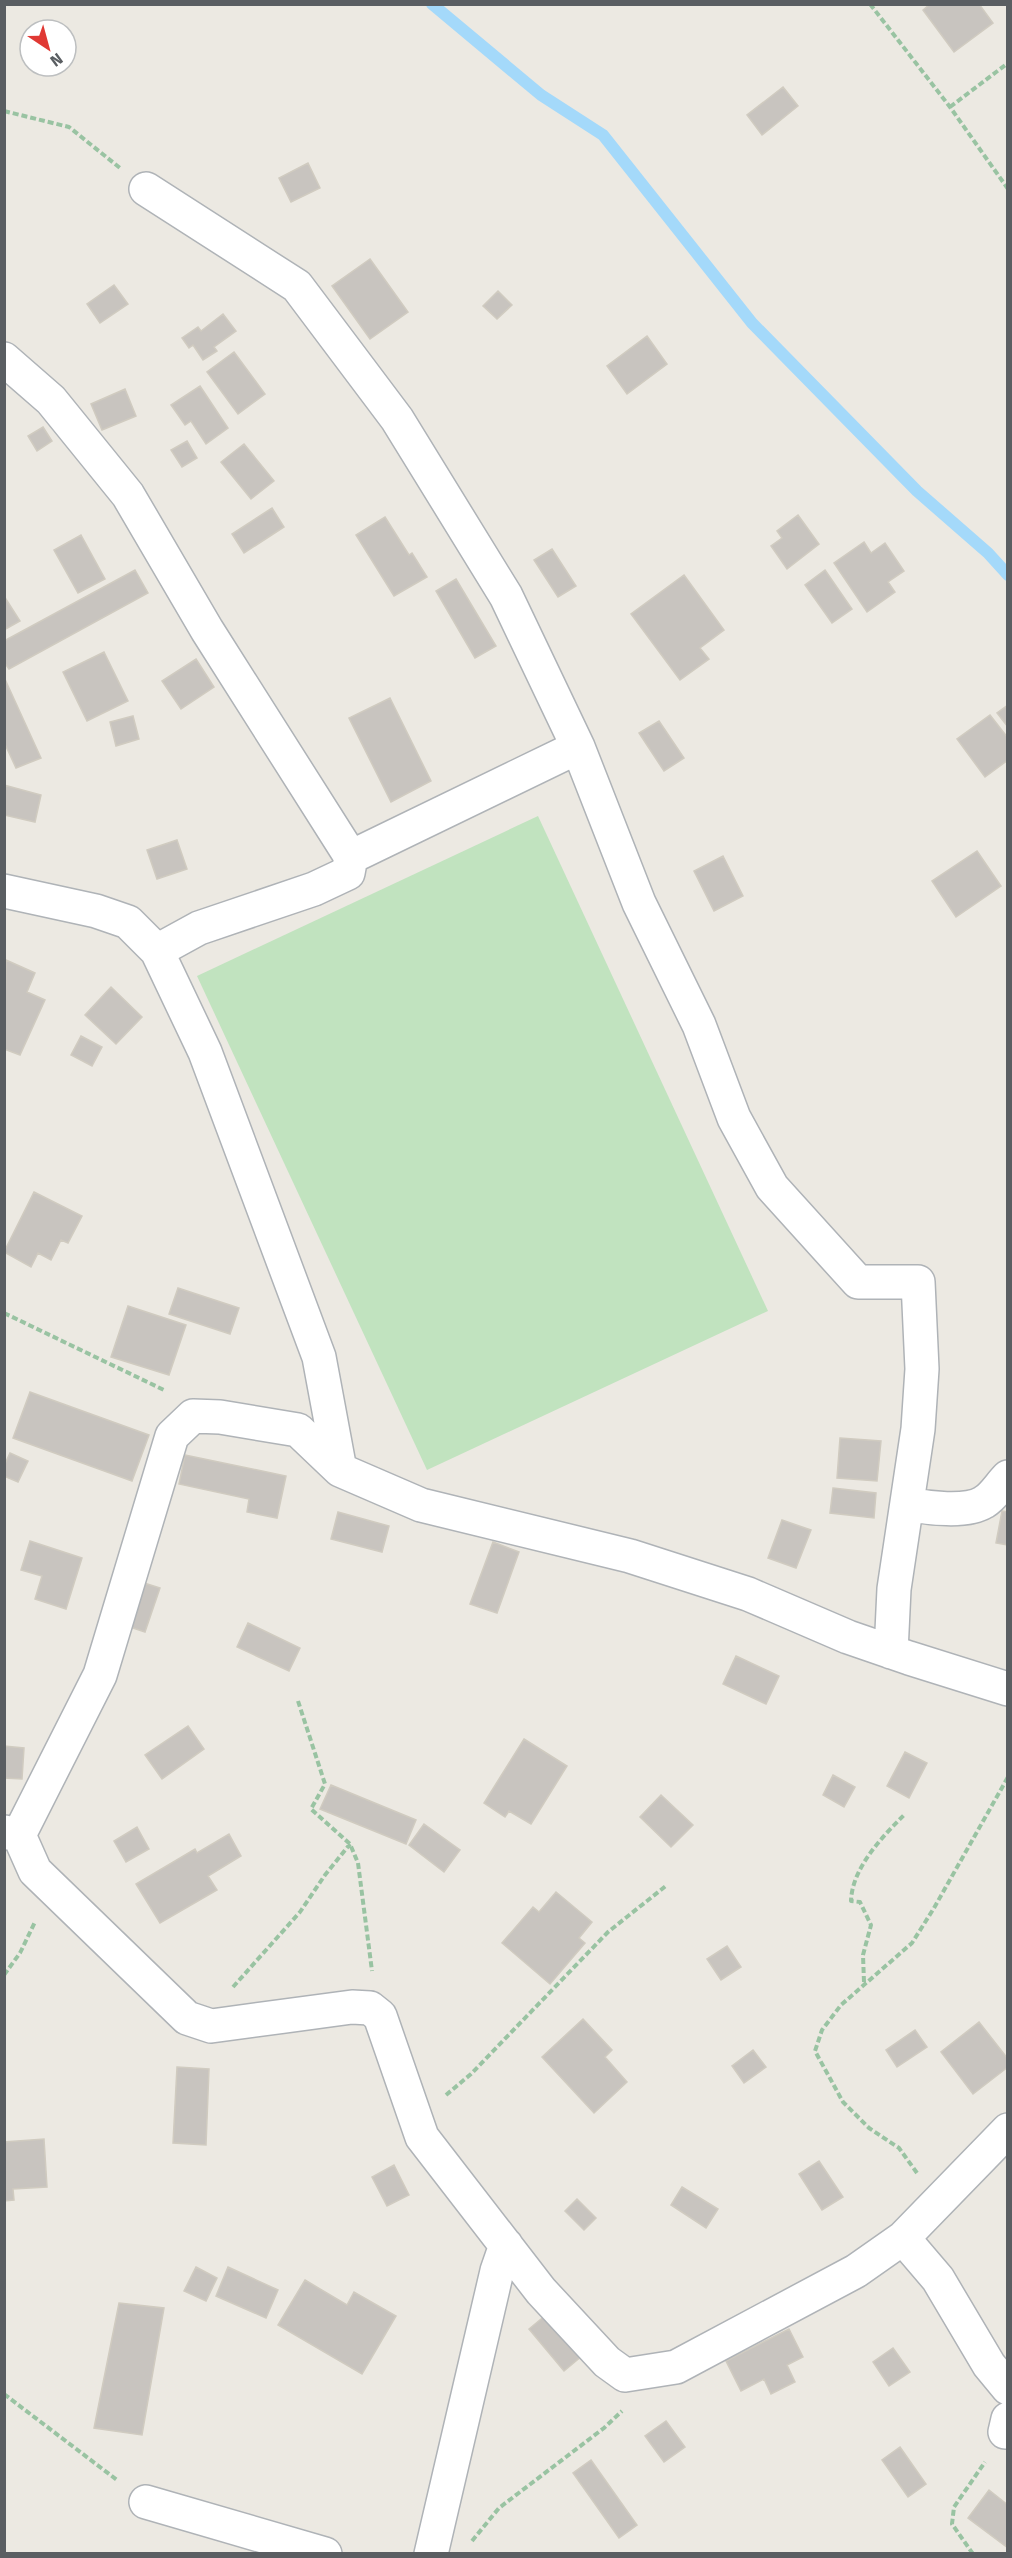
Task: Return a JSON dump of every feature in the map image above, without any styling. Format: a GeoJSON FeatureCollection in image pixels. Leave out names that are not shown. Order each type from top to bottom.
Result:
{"type":"FeatureCollection","features":[{"type":"Feature","properties":{"kind":"street"},"geometry":{"type":"LineString","coordinates":[[146,189],[297,286],[397,419],[500,586],[578,747],[639,903],[699,1025],[734,1118],[772,1187],[858,1282],[918,1282],[922,1369],[918,1429],[894,1589],[891,1652]]}},
{"type":"Feature","properties":{"kind":"street"},"geometry":{"type":"LineString","coordinates":[[4,358],[51,400],[128,495],[207,630],[351,857],[348,873],[314,889],[199,928],[157,951]]}},
{"type":"Feature","properties":{"kind":"street"},"geometry":{"type":"LineString","coordinates":[[351,857],[578,747]]}},
{"type":"Feature","properties":{"kind":"street"},"geometry":{"type":"LineString","coordinates":[[4,891],[96,911],[128,922],[157,951],[205,1052],[319,1357],[340,1470]]}},
{"type":"Feature","properties":{"kind":"street"},"geometry":{"type":"LineString","coordinates":[[1008,1689],[891,1652],[748,1594],[630,1556],[421,1505],[340,1470],[298,1430],[220,1417],[193,1416],[172,1436],[100,1675],[12,1833],[35,1872],[187,2018],[211,2026],[352,2007],[370,2008],[380,2016],[422,2137],[556,2307],[607,2362],[625,2375],[676,2367],[848,2276],[912,2230],[1008,2130]]}},
{"type":"Feature","properties":{"kind":"street"},"geometry":{"type":"LineString","coordinates":[[908,1504],[927,1508],[959,1508],[984,1503],[1008,1477]]}},
{"type":"Feature","properties":{"kind":"street"},"geometry":{"type":"LineString","coordinates":[[912,2230],[989,2365],[1008,2388]]}},
{"type":"Feature","properties":{"kind":"street"},"geometry":{"type":"LineString","coordinates":[[431,2553],[496,2271],[506,2245]]}},
{"type":"Feature","properties":{"kind":"street"},"geometry":{"type":"LineString","coordinates":[[146,2502],[326,2553]]}},
{"type":"Feature","properties":{"kind":"path"},"geometry":{"type":"LineString","coordinates":[[870,4],[950,107],[1008,189]]}},
{"type":"Feature","properties":{"kind":"path"},"geometry":{"type":"LineString","coordinates":[[950,107],[1008,63]]}},
{"type":"Feature","properties":{"kind":"path"},"geometry":{"type":"LineString","coordinates":[[4,111],[69,127],[146,189]]}},
{"type":"Feature","properties":{"kind":"path"},"geometry":{"type":"LineString","coordinates":[[4,1313],[220,1417]]}},
{"type":"Feature","properties":{"kind":"path"},"geometry":{"type":"LineString","coordinates":[[298,1701],[325,1784],[311,1809],[350,1845],[358,1863],[372,1969],[370,2008]]}},
{"type":"Feature","properties":{"kind":"path"},"geometry":{"type":"LineString","coordinates":[[912,2230],[919,2176],[899,2148],[870,2128],[843,2102],[815,2051],[822,2030],[864,1982],[912,1943],[1008,1777]]}},
{"type":"Feature","properties":{"kind":"path"},"geometry":{"type":"LineString","coordinates":[[864,1982],[863,1955],[871,1925],[860,1902],[851,1901],[851,1887],[885,1834],[905,1814]]}},
{"type":"Feature","properties":{"kind":"path"},"geometry":{"type":"LineString","coordinates":[[211,2026],[239,1978],[300,1912],[325,1875],[350,1845]]}},
{"type":"Feature","properties":{"kind":"path"},"geometry":{"type":"LineString","coordinates":[[4,1975],[34,1925],[43,1896],[36,1887],[35,1872]]}},
{"type":"Feature","properties":{"kind":"path"},"geometry":{"type":"LineString","coordinates":[[422,2137],[447,2094],[471,2074],[608,1932],[667,1885]]}},
{"type":"Feature","properties":{"kind":"path"},"geometry":{"type":"LineString","coordinates":[[4,2394],[146,2502]]}},
{"type":"Feature","properties":{"kind":"path"},"geometry":{"type":"LineString","coordinates":[[467,2547],[499,2508],[604,2428],[626,2406]]}},
{"type":"Feature","properties":{"kind":"path"},"geometry":{"type":"LineString","coordinates":[[973,2553],[952,2524],[954,2507],[1006,2426]]}},
{"type":"Feature","properties":{"kind":"green space"},"geometry":{"type":"Polygon","coordinates":[[[538,816],[768,1311],[427,1470],[197,976],[538,816]]]}},
{"type":"Feature","properties":{"kind":"building"},"geometry":{"type":"Polygon","coordinates":[[[930,4],[979,4],[993,23],[954,52],[923,10],[930,4]]]}},
{"type":"Feature","properties":{"kind":"building"},"geometry":{"type":"Polygon","coordinates":[[[783,87],[798,106],[762,135],[747,115],[783,87]]]}},
{"type":"Feature","properties":{"kind":"building"},"geometry":{"type":"Polygon","coordinates":[[[308,163],[320,188],[291,202],[279,178],[308,163]]]}},
{"type":"Feature","properties":{"kind":"building"},"geometry":{"type":"Polygon","coordinates":[[[370,259],[408,312],[370,339],[332,286],[370,259]]]}},
{"type":"Feature","properties":{"kind":"building"},"geometry":{"type":"Polygon","coordinates":[[[114,285],[128,304],[100,323],[87,304],[114,285]]]}},
{"type":"Feature","properties":{"kind":"building"},"geometry":{"type":"Polygon","coordinates":[[[498,291],[512,305],[497,319],[483,306],[498,291]]]}},
{"type":"Feature","properties":{"kind":"building"},"geometry":{"type":"Polygon","coordinates":[[[223,314],[236,331],[214,347],[217,351],[203,360],[193,345],[189,348],[182,338],[198,327],[201,331],[223,314]]]}},
{"type":"Feature","properties":{"kind":"building"},"geometry":{"type":"Polygon","coordinates":[[[647,336],[667,364],[627,394],[607,366],[647,336]]]}},
{"type":"Feature","properties":{"kind":"building"},"geometry":{"type":"Polygon","coordinates":[[[234,352],[265,394],[238,414],[207,372],[234,352]]]}},
{"type":"Feature","properties":{"kind":"building"},"geometry":{"type":"Polygon","coordinates":[[[200,386],[228,428],[206,444],[191,421],[185,425],[171,405],[200,386]]]}},
{"type":"Feature","properties":{"kind":"building"},"geometry":{"type":"Polygon","coordinates":[[[125,389],[136,416],[102,430],[91,404],[125,389]]]}},
{"type":"Feature","properties":{"kind":"building"},"geometry":{"type":"Polygon","coordinates":[[[43,427],[52,441],[37,451],[28,436],[43,427]]]}},
{"type":"Feature","properties":{"kind":"building"},"geometry":{"type":"Polygon","coordinates":[[[187,441],[197,458],[182,467],[171,450],[187,441]]]}},
{"type":"Feature","properties":{"kind":"building"},"geometry":{"type":"Polygon","coordinates":[[[244,444],[274,481],[251,499],[221,462],[244,444]]]}},
{"type":"Feature","properties":{"kind":"building"},"geometry":{"type":"Polygon","coordinates":[[[272,508],[284,527],[244,553],[232,534],[272,508]]]}},
{"type":"Feature","properties":{"kind":"building"},"geometry":{"type":"Polygon","coordinates":[[[798,515],[819,544],[787,569],[771,546],[782,538],[777,531],[798,515]]]}},
{"type":"Feature","properties":{"kind":"building"},"geometry":{"type":"Polygon","coordinates":[[[385,517],[409,555],[412,553],[427,577],[394,596],[356,535],[385,517]]]}},
{"type":"Feature","properties":{"kind":"building"},"geometry":{"type":"Polygon","coordinates":[[[81,535],[105,579],[78,593],[54,550],[81,535]]]}},
{"type":"Feature","properties":{"kind":"building"},"geometry":{"type":"Polygon","coordinates":[[[864,542],[871,553],[885,543],[904,571],[888,582],[895,592],[867,612],[834,563],[864,542]]]}},
{"type":"Feature","properties":{"kind":"building"},"geometry":{"type":"Polygon","coordinates":[[[552,549],[576,586],[558,597],[534,560],[552,549]]]}},
{"type":"Feature","properties":{"kind":"building"},"geometry":{"type":"Polygon","coordinates":[[[135,570],[148,593],[9,669],[4,662],[4,641],[135,570]]]}},
{"type":"Feature","properties":{"kind":"building"},"geometry":{"type":"Polygon","coordinates":[[[825,570],[852,609],[832,623],[805,585],[825,570]]]}},
{"type":"Feature","properties":{"kind":"building"},"geometry":{"type":"Polygon","coordinates":[[[684,575],[724,630],[700,648],[709,659],[680,680],[631,614],[684,575]]]}},
{"type":"Feature","properties":{"kind":"building"},"geometry":{"type":"Polygon","coordinates":[[[456,579],[496,646],[475,658],[436,591],[456,579]]]}},
{"type":"Feature","properties":{"kind":"building"},"geometry":{"type":"Polygon","coordinates":[[[4,596],[20,621],[4,630],[4,596]]]}},
{"type":"Feature","properties":{"kind":"building"},"geometry":{"type":"Polygon","coordinates":[[[104,652],[128,701],[87,721],[63,672],[104,652]]]}},
{"type":"Feature","properties":{"kind":"building"},"geometry":{"type":"Polygon","coordinates":[[[196,659],[214,687],[181,709],[162,681],[196,659]]]}},
{"type":"Feature","properties":{"kind":"building"},"geometry":{"type":"Polygon","coordinates":[[[4,677],[41,758],[16,768],[4,742],[4,677]]]}},
{"type":"Feature","properties":{"kind":"building"},"geometry":{"type":"Polygon","coordinates":[[[390,698],[431,781],[391,802],[349,718],[390,698]]]}},
{"type":"Feature","properties":{"kind":"building"},"geometry":{"type":"Polygon","coordinates":[[[1008,705],[1008,727],[997,713],[1008,705]]]}},
{"type":"Feature","properties":{"kind":"building"},"geometry":{"type":"Polygon","coordinates":[[[990,715],[1008,738],[1008,760],[985,777],[957,739],[990,715]]]}},
{"type":"Feature","properties":{"kind":"building"},"geometry":{"type":"Polygon","coordinates":[[[133,716],[139,739],[116,746],[110,722],[133,716]]]}},
{"type":"Feature","properties":{"kind":"building"},"geometry":{"type":"Polygon","coordinates":[[[659,721],[684,758],[664,771],[639,733],[659,721]]]}},
{"type":"Feature","properties":{"kind":"building"},"geometry":{"type":"Polygon","coordinates":[[[4,785],[41,795],[35,822],[4,815],[4,785]]]}},
{"type":"Feature","properties":{"kind":"building"},"geometry":{"type":"Polygon","coordinates":[[[177,840],[187,869],[157,879],[147,850],[177,840]]]}},
{"type":"Feature","properties":{"kind":"building"},"geometry":{"type":"Polygon","coordinates":[[[977,851],[1001,886],[956,917],[932,881],[977,851]]]}},
{"type":"Feature","properties":{"kind":"building"},"geometry":{"type":"Polygon","coordinates":[[[723,856],[743,896],[714,911],[694,871],[723,856]]]}},
{"type":"Feature","properties":{"kind":"building"},"geometry":{"type":"Polygon","coordinates":[[[6,960],[35,973],[27,992],[45,1000],[20,1055],[4,1049],[6,960]]]}},
{"type":"Feature","properties":{"kind":"building"},"geometry":{"type":"Polygon","coordinates":[[[111,987],[142,1017],[116,1044],[85,1015],[111,987]]]}},
{"type":"Feature","properties":{"kind":"building"},"geometry":{"type":"Polygon","coordinates":[[[81,1036],[102,1047],[92,1066],[71,1055],[81,1036]]]}},
{"type":"Feature","properties":{"kind":"building"},"geometry":{"type":"Polygon","coordinates":[[[34,1192],[82,1216],[68,1243],[61,1240],[51,1260],[38,1253],[31,1267],[4,1252],[34,1192]]]}},
{"type":"Feature","properties":{"kind":"building"},"geometry":{"type":"Polygon","coordinates":[[[178,1288],[239,1308],[230,1334],[169,1314],[178,1288]]]}},
{"type":"Feature","properties":{"kind":"building"},"geometry":{"type":"Polygon","coordinates":[[[128,1306],[186,1325],[169,1375],[111,1357],[128,1306]]]}},
{"type":"Feature","properties":{"kind":"building"},"geometry":{"type":"Polygon","coordinates":[[[30,1392],[149,1435],[132,1481],[13,1438],[30,1392]]]}},
{"type":"Feature","properties":{"kind":"building"},"geometry":{"type":"Polygon","coordinates":[[[840,1438],[881,1441],[877,1481],[837,1478],[840,1438]]]}},
{"type":"Feature","properties":{"kind":"building"},"geometry":{"type":"Polygon","coordinates":[[[10,1453],[28,1461],[18,1482],[4,1476],[4,1466],[10,1453]]]}},
{"type":"Feature","properties":{"kind":"building"},"geometry":{"type":"Polygon","coordinates":[[[185,1455],[286,1476],[277,1518],[247,1512],[249,1499],[179,1484],[185,1455]]]}},
{"type":"Feature","properties":{"kind":"building"},"geometry":{"type":"Polygon","coordinates":[[[833,1488],[876,1493],[874,1518],[830,1513],[833,1488]]]}},
{"type":"Feature","properties":{"kind":"building"},"geometry":{"type":"Polygon","coordinates":[[[1002,1511],[1008,1512],[1008,1545],[996,1543],[1002,1511]]]}},
{"type":"Feature","properties":{"kind":"building"},"geometry":{"type":"Polygon","coordinates":[[[338,1512],[389,1526],[382,1552],[331,1539],[338,1512]]]}},
{"type":"Feature","properties":{"kind":"building"},"geometry":{"type":"Polygon","coordinates":[[[782,1520],[811,1530],[796,1568],[768,1558],[782,1520]]]}},
{"type":"Feature","properties":{"kind":"building"},"geometry":{"type":"Polygon","coordinates":[[[30,1541],[82,1558],[66,1609],[35,1599],[42,1576],[21,1570],[30,1541]]]}},
{"type":"Feature","properties":{"kind":"building"},"geometry":{"type":"Polygon","coordinates":[[[493,1542],[519,1552],[497,1613],[470,1604],[493,1542]]]}},
{"type":"Feature","properties":{"kind":"building"},"geometry":{"type":"Polygon","coordinates":[[[141,1582],[160,1588],[145,1632],[127,1626],[141,1582]]]}},
{"type":"Feature","properties":{"kind":"building"},"geometry":{"type":"Polygon","coordinates":[[[248,1623],[300,1648],[289,1671],[237,1647],[248,1623]]]}},
{"type":"Feature","properties":{"kind":"building"},"geometry":{"type":"Polygon","coordinates":[[[736,1656],[779,1676],[766,1704],[723,1684],[736,1656]]]}},
{"type":"Feature","properties":{"kind":"building"},"geometry":{"type":"Polygon","coordinates":[[[188,1726],[204,1749],[162,1779],[145,1755],[188,1726]]]}},
{"type":"Feature","properties":{"kind":"building"},"geometry":{"type":"Polygon","coordinates":[[[524,1739],[567,1766],[531,1824],[509,1811],[505,1817],[484,1803],[524,1739]]]}},
{"type":"Feature","properties":{"kind":"building"},"geometry":{"type":"Polygon","coordinates":[[[4,1746],[24,1748],[22,1779],[4,1778],[4,1746]]]}},
{"type":"Feature","properties":{"kind":"building"},"geometry":{"type":"Polygon","coordinates":[[[905,1752],[927,1763],[909,1798],[887,1786],[905,1752]]]}},
{"type":"Feature","properties":{"kind":"building"},"geometry":{"type":"Polygon","coordinates":[[[833,1775],[855,1787],[844,1807],[823,1795],[833,1775]]]}},
{"type":"Feature","properties":{"kind":"building"},"geometry":{"type":"Polygon","coordinates":[[[331,1785],[416,1820],[406,1844],[320,1809],[331,1785]]]}},
{"type":"Feature","properties":{"kind":"building"},"geometry":{"type":"Polygon","coordinates":[[[661,1795],[693,1825],[671,1847],[640,1817],[661,1795]]]}},
{"type":"Feature","properties":{"kind":"building"},"geometry":{"type":"Polygon","coordinates":[[[424,1824],[460,1850],[444,1872],[409,1845],[424,1824]]]}},
{"type":"Feature","properties":{"kind":"building"},"geometry":{"type":"Polygon","coordinates":[[[137,1827],[149,1849],[126,1862],[114,1841],[137,1827]]]}},
{"type":"Feature","properties":{"kind":"building"},"geometry":{"type":"Polygon","coordinates":[[[229,1834],[241,1856],[208,1876],[217,1890],[160,1923],[136,1884],[195,1849],[197,1853],[229,1834]]]}},
{"type":"Feature","properties":{"kind":"building"},"geometry":{"type":"Polygon","coordinates":[[[556,1892],[592,1922],[579,1938],[585,1943],[550,1984],[502,1943],[533,1907],[539,1912],[556,1892]]]}},
{"type":"Feature","properties":{"kind":"building"},"geometry":{"type":"Polygon","coordinates":[[[727,1946],[741,1967],[721,1980],[707,1959],[727,1946]]]}},
{"type":"Feature","properties":{"kind":"building"},"geometry":{"type":"Polygon","coordinates":[[[583,2019],[612,2050],[605,2057],[627,2082],[594,2113],[542,2057],[583,2019]]]}},
{"type":"Feature","properties":{"kind":"building"},"geometry":{"type":"Polygon","coordinates":[[[979,2022],[1008,2059],[1008,2067],[973,2094],[941,2052],[979,2022]]]}},
{"type":"Feature","properties":{"kind":"building"},"geometry":{"type":"Polygon","coordinates":[[[915,2030],[927,2047],[897,2067],[886,2050],[915,2030]]]}},
{"type":"Feature","properties":{"kind":"building"},"geometry":{"type":"Polygon","coordinates":[[[753,2050],[766,2067],[744,2083],[732,2066],[753,2050]]]}},
{"type":"Feature","properties":{"kind":"building"},"geometry":{"type":"Polygon","coordinates":[[[177,2067],[209,2069],[206,2145],[173,2143],[177,2067]]]}},
{"type":"Feature","properties":{"kind":"building"},"geometry":{"type":"Polygon","coordinates":[[[44,2139],[47,2187],[13,2189],[14,2200],[4,2201],[4,2142],[44,2139]]]}},
{"type":"Feature","properties":{"kind":"building"},"geometry":{"type":"Polygon","coordinates":[[[819,2161],[843,2197],[822,2210],[799,2174],[819,2161]]]}},
{"type":"Feature","properties":{"kind":"building"},"geometry":{"type":"Polygon","coordinates":[[[394,2165],[409,2195],[387,2206],[372,2177],[394,2165]]]}},
{"type":"Feature","properties":{"kind":"building"},"geometry":{"type":"Polygon","coordinates":[[[682,2187],[718,2209],[706,2228],[671,2205],[682,2187]]]}},
{"type":"Feature","properties":{"kind":"building"},"geometry":{"type":"Polygon","coordinates":[[[577,2199],[596,2218],[584,2230],[565,2211],[577,2199]]]}},
{"type":"Feature","properties":{"kind":"building"},"geometry":{"type":"Polygon","coordinates":[[[196,2267],[217,2278],[206,2301],[184,2291],[196,2267]]]}},
{"type":"Feature","properties":{"kind":"building"},"geometry":{"type":"Polygon","coordinates":[[[228,2267],[278,2290],[266,2318],[216,2296],[228,2267]]]}},
{"type":"Feature","properties":{"kind":"building"},"geometry":{"type":"Polygon","coordinates":[[[305,2280],[347,2305],[354,2292],[396,2316],[362,2374],[278,2325],[305,2280]]]}},
{"type":"Feature","properties":{"kind":"building"},"geometry":{"type":"Polygon","coordinates":[[[119,2303],[164,2308],[142,2435],[94,2428],[119,2303]]]}},
{"type":"Feature","properties":{"kind":"building"},"geometry":{"type":"Polygon","coordinates":[[[553,2309],[588,2351],[564,2371],[529,2329],[553,2309]]]}},
{"type":"Feature","properties":{"kind":"building"},"geometry":{"type":"Polygon","coordinates":[[[789,2329],[803,2357],[787,2365],[795,2382],[771,2394],[764,2379],[741,2391],[726,2361],[789,2329]]]}},
{"type":"Feature","properties":{"kind":"building"},"geometry":{"type":"Polygon","coordinates":[[[893,2348],[910,2372],[889,2386],[873,2362],[893,2348]]]}},
{"type":"Feature","properties":{"kind":"building"},"geometry":{"type":"Polygon","coordinates":[[[666,2421],[685,2447],[664,2462],[645,2436],[666,2421]]]}},
{"type":"Feature","properties":{"kind":"building"},"geometry":{"type":"Polygon","coordinates":[[[900,2447],[926,2484],[908,2497],[882,2460],[900,2447]]]}},
{"type":"Feature","properties":{"kind":"building"},"geometry":{"type":"Polygon","coordinates":[[[591,2460],[637,2525],[619,2538],[573,2473],[591,2460]]]}},
{"type":"Feature","properties":{"kind":"building"},"geometry":{"type":"Polygon","coordinates":[[[989,2490],[1008,2505],[1008,2548],[968,2518],[989,2490]]]}},
{"type":"Feature","properties":{"kind":"waterway"},"geometry":{"type":"LineString","coordinates":[[432,4],[541,95],[603,135],[752,323],[917,491],[988,553],[1008,575]]}}]}
